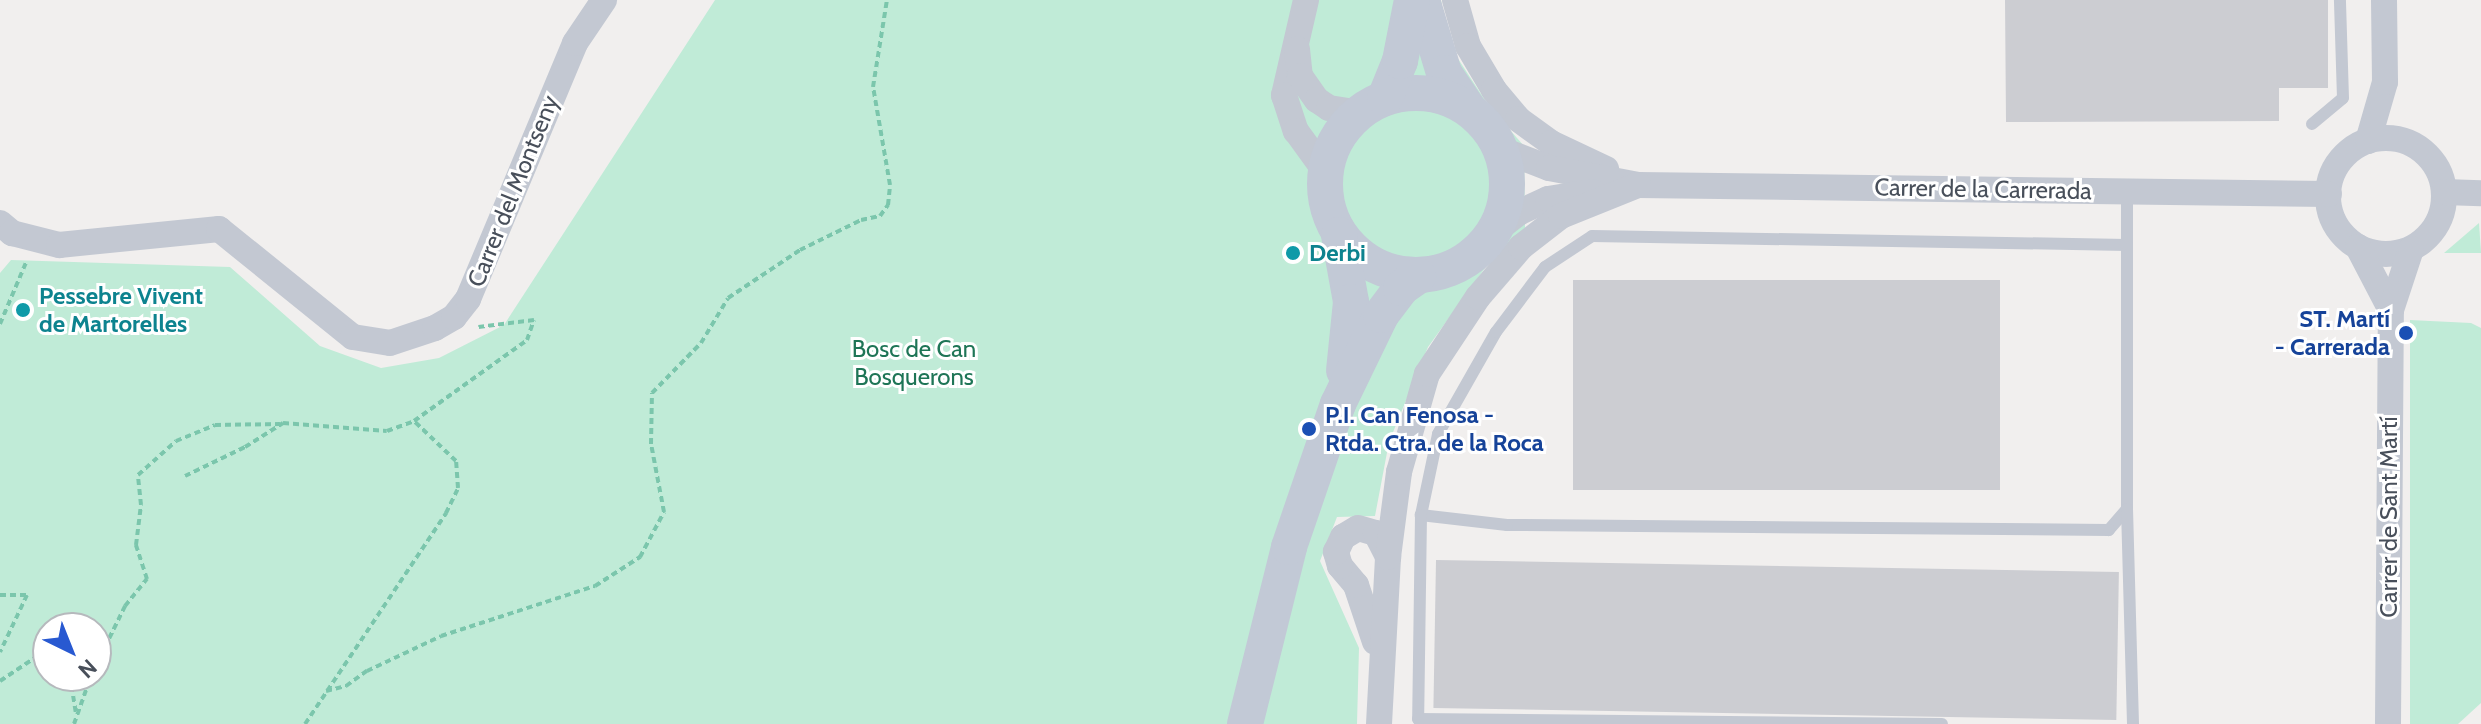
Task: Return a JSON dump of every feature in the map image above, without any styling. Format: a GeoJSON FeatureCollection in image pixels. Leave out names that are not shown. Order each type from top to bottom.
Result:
{"type":"FeatureCollection","features":[{"type":"Feature","properties":{"kind":"street","name":"Carrer del Montseny"},"geometry":{"type":"LineString","coordinates":[[2,228],[59,245],[219,229],[353,337],[390,343],[435,328],[454,317],[468,299],[575,43],[604,0]]}},
{"type":"Feature","properties":{"kind":"street"},"geometry":{"type":"LineString","coordinates":[[1306,0],[1285,86],[1287,112],[1325,171]]}},
{"type":"Feature","properties":{"kind":"street"},"geometry":{"type":"LineString","coordinates":[[1338,404],[1351,302],[1339,235],[1326,200],[1325,171],[1342,135],[1372,106],[1400,61],[1412,0]]}},
{"type":"Feature","properties":{"kind":"street"},"geometry":{"type":"LineString","coordinates":[[1245,724],[1289,547],[1338,404],[1381,315],[1401,288],[1418,276],[1465,260],[1494,232],[1507,193],[1502,150],[1444,73],[1422,0]]}},
{"type":"Feature","properties":{"kind":"street"},"geometry":{"type":"LineString","coordinates":[[1455,0],[1468,46],[1494,90],[1518,119],[1551,143],[1638,185]]}},
{"type":"Feature","properties":{"kind":"street"},"geometry":{"type":"LineString","coordinates":[[2368,141],[2385,82],[2384,0]]}},
{"type":"Feature","properties":{"kind":"street"},"geometry":{"type":"LineString","coordinates":[[1296,46],[1300,76],[1317,100],[1329,108],[1372,106],[1431,95],[1468,108]]}},
{"type":"Feature","properties":{"kind":"street"},"geometry":{"type":"LineString","coordinates":[[2385,82],[2404,141]]}},
{"type":"Feature","properties":{"kind":"street"},"geometry":{"type":"LineString","coordinates":[[2368,141],[2404,141],[2432,160],[2444,192],[2436,226],[2411,249],[2376,254],[2358,247],[2343,235],[2333,219],[2329,194],[2338,164],[2351,150],[2368,141]]}},
{"type":"Feature","properties":{"kind":"street","name":"Carrer de la Carrerada"},"geometry":{"type":"LineString","coordinates":[[1502,150],[1549,168],[1638,185]]}},
{"type":"Feature","properties":{"kind":"street"},"geometry":{"type":"LineString","coordinates":[[1379,724],[1388,557],[1399,472],[1427,374],[1478,297],[1521,247],[1561,216],[1638,185]]}},
{"type":"Feature","properties":{"kind":"street","name":"Carrer de la Carrerada"},"geometry":{"type":"LineString","coordinates":[[1494,232],[1518,213],[1548,199],[1638,185],[2329,194]]}},
{"type":"Feature","properties":{"kind":"street"},"geometry":{"type":"LineString","coordinates":[[2444,192],[2481,193]]}},
{"type":"Feature","properties":{"kind":"street"},"geometry":{"type":"LineString","coordinates":[[1339,235],[1364,260],[1399,274],[1418,276]]}},
{"type":"Feature","properties":{"kind":"street","name":"Carrer de Sant Martí"},"geometry":{"type":"LineString","coordinates":[[2358,247],[2391,310]]}},
{"type":"Feature","properties":{"kind":"street","name":"Carrer de Sant Martí"},"geometry":{"type":"LineString","coordinates":[[2388,724],[2391,310],[2411,249]]}},
{"type":"Feature","properties":{"kind":"street"},"geometry":{"type":"LineString","coordinates":[[1380,665],[1370,621],[1356,585],[1340,566],[1336,552],[1343,537],[1358,528],[1376,533],[1388,557]]}},
{"type":"Feature","properties":{"kind":"lane"},"geometry":{"type":"LineString","coordinates":[[2312,124],[2343,98],[2340,0]]}},
{"type":"Feature","properties":{"kind":"lane"},"geometry":{"type":"LineString","coordinates":[[2127,191],[2127,509],[2133,724]]}},
{"type":"Feature","properties":{"kind":"lane"},"geometry":{"type":"LineString","coordinates":[[1942,724],[1418,719],[1421,515],[1438,434],[1496,332],[1545,267],[1592,236],[2127,245]]}},
{"type":"Feature","properties":{"kind":"lane"},"geometry":{"type":"LineString","coordinates":[[1421,515],[1507,525],[2109,530],[2127,509]]}},
{"type":"Feature","properties":{"kind":"path"},"geometry":{"type":"LineString","coordinates":[[326,691],[346,686],[367,671],[441,636],[595,586],[640,557],[664,512],[651,444],[652,393],[701,343],[728,298],[800,250],[861,220],[880,216],[888,205],[890,185],[873,87],[887,0]]}},
{"type":"Feature","properties":{"kind":"path"},"geometry":{"type":"LineString","coordinates":[[0,324],[33,251],[31,238]]}},
{"type":"Feature","properties":{"kind":"path"},"geometry":{"type":"LineString","coordinates":[[112,632],[125,606],[147,579],[136,545],[141,505],[138,475],[176,441],[215,425],[283,423],[387,431],[414,421],[527,340],[534,320],[435,328]]}},
{"type":"Feature","properties":{"kind":"path"},"geometry":{"type":"LineString","coordinates":[[305,724],[446,513],[458,488],[456,461],[414,421]]}},
{"type":"Feature","properties":{"kind":"path"},"geometry":{"type":"LineString","coordinates":[[185,476],[245,447],[283,423]]}},
{"type":"Feature","properties":{"kind":"path"},"geometry":{"type":"LineString","coordinates":[[0,595],[27,595],[0,652]]}},
{"type":"Feature","properties":{"kind":"path"},"geometry":{"type":"LineString","coordinates":[[0,681],[32,660]]}},
{"type":"Feature","properties":{"kind":"path"},"geometry":{"type":"LineString","coordinates":[[73,692],[77,717]]}},
{"type":"Feature","properties":{"kind":"path"},"geometry":{"type":"LineString","coordinates":[[74,724],[86,692]]}},
{"type":"Feature","properties":{"kind":"green space","name":"Bosc de Can Bosquerons"},"geometry":{"type":"Polygon","coordinates":[[[715,0],[1441,0],[1447,42],[1489,106],[1524,146],[1525,228],[1490,261],[1428,347],[1389,442],[1375,516],[1337,517],[1320,561],[1359,648],[1357,724],[0,724],[0,273],[11,260],[230,267],[320,346],[381,368],[439,358],[504,325],[715,0]]]}},
{"type":"Feature","properties":{"kind":"green space"},"geometry":{"type":"Polygon","coordinates":[[[2479,223],[2481,253],[2444,253],[2479,223]]]}},
{"type":"Feature","properties":{"kind":"green space"},"geometry":{"type":"Polygon","coordinates":[[[2410,320],[2471,323],[2481,328],[2481,703],[2458,724],[2410,724],[2410,320]]]}},
{"type":"Feature","properties":{"kind":"building"},"geometry":{"type":"Polygon","coordinates":[[[2005,0],[2328,0],[2328,88],[2279,88],[2279,121],[2006,122],[2005,0]]]}},
{"type":"Feature","properties":{"kind":"building"},"geometry":{"type":"Polygon","coordinates":[[[1573,280],[2000,280],[2000,490],[1573,490],[1573,280]]]}},
{"type":"Feature","properties":{"kind":"building"},"geometry":{"type":"Polygon","coordinates":[[[1436,560],[2119,572],[2116,720],[1433,708],[1436,560]]]}},
{"type":"Feature","properties":{"kind":"place","name":"Derbi"},"geometry":{"type":"Point","coordinates":[1293,253]}},
{"type":"Feature","properties":{"kind":"place","name":"Pessebre Vivent de Martorelles"},"geometry":{"type":"Point","coordinates":[23,310]}},
{"type":"Feature","properties":{"kind":"place","name":"ST. Martí - Carrerada"},"geometry":{"type":"Point","coordinates":[2406,333]}},
{"type":"Feature","properties":{"kind":"place","name":"P.I. Can Fenosa - Rtda. Ctra. de la Roca"},"geometry":{"type":"Point","coordinates":[1309,429]}}]}
